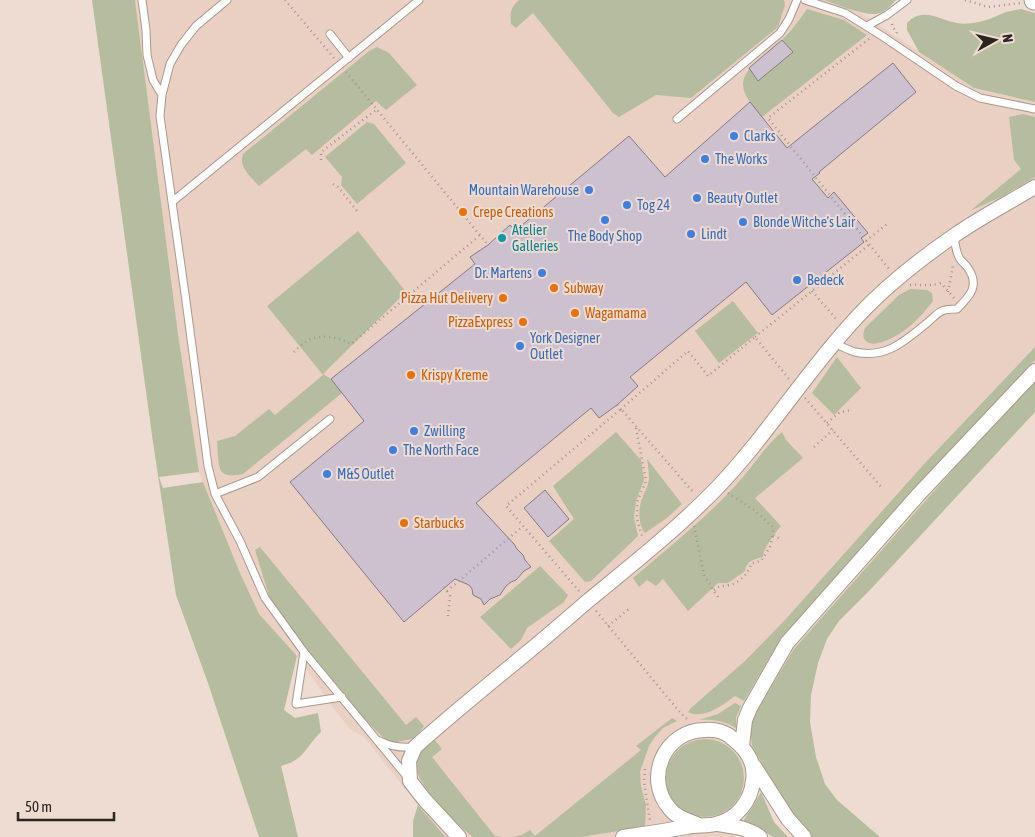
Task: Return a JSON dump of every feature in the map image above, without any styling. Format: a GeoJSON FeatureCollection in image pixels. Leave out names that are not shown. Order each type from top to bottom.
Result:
{"type":"FeatureCollection","features":[{"type":"Feature","properties":{"kind":"street"},"geometry":{"type":"LineString","coordinates":[[459,837],[410,781],[409,761],[415,747],[500,674],[624,573],[716,489],[753,448],[834,343],[871,302],[918,262],[954,236],[1035,187]]}},
{"type":"Feature","properties":{"kind":"street"},"geometry":{"type":"LineString","coordinates":[[742,746],[747,714],[787,643],[919,494],[1035,371]]}},
{"type":"Feature","properties":{"kind":"street"},"geometry":{"type":"LineString","coordinates":[[700,825],[684,820],[670,810],[661,795],[658,779],[660,762],[668,747],[680,736],[696,730],[713,730],[729,735],[742,746],[788,819],[804,837]]}},
{"type":"Feature","properties":{"kind":"street"},"geometry":{"type":"LineString","coordinates":[[717,824],[731,818],[743,808],[750,794],[754,779],[752,764]]}},
{"type":"Feature","properties":{"kind":"street"},"geometry":{"type":"LineString","coordinates":[[622,837],[717,824],[738,827],[760,837]]}},
{"type":"Feature","properties":{"kind":"lane"},"geometry":{"type":"LineString","coordinates":[[142,0],[147,55],[153,80],[162,95]]}},
{"type":"Feature","properties":{"kind":"lane"},"geometry":{"type":"LineString","coordinates":[[227,0],[196,26],[181,45],[170,64],[162,95],[160,116],[208,466],[215,494],[240,542],[265,598],[304,652],[410,781]]}},
{"type":"Feature","properties":{"kind":"lane"},"geometry":{"type":"LineString","coordinates":[[172,202],[419,0]]}},
{"type":"Feature","properties":{"kind":"lane"},"geometry":{"type":"LineString","coordinates":[[677,118],[780,32],[789,19],[797,0]]}},
{"type":"Feature","properties":{"kind":"lane"},"geometry":{"type":"LineString","coordinates":[[805,0],[845,13],[891,41],[956,86],[980,98],[1035,109]]}},
{"type":"Feature","properties":{"kind":"lane"},"geometry":{"type":"LineString","coordinates":[[866,26],[887,15],[907,0]]}},
{"type":"Feature","properties":{"kind":"lane"},"geometry":{"type":"LineString","coordinates":[[330,34],[349,58]]}},
{"type":"Feature","properties":{"kind":"lane"},"geometry":{"type":"LineString","coordinates":[[834,343],[868,354],[889,350],[902,343],[943,309],[957,309],[970,297],[974,285],[972,275],[960,259],[954,236]]}},
{"type":"Feature","properties":{"kind":"lane"},"geometry":{"type":"LineString","coordinates":[[215,494],[258,477],[330,419]]}},
{"type":"Feature","properties":{"kind":"lane"},"geometry":{"type":"LineString","coordinates":[[304,652],[296,704],[342,698]]}},
{"type":"Feature","properties":{"kind":"lane"},"geometry":{"type":"LineString","coordinates":[[377,740],[388,746],[415,747]]}},
{"type":"Feature","properties":{"kind":"path"},"geometry":{"type":"LineString","coordinates":[[285,0],[488,245]]}},
{"type":"Feature","properties":{"kind":"path"},"geometry":{"type":"LineString","coordinates":[[966,0],[988,7],[1018,2],[1032,2]]}},
{"type":"Feature","properties":{"kind":"path"},"geometry":{"type":"LineString","coordinates":[[891,41],[897,32],[892,24],[893,18]]}},
{"type":"Feature","properties":{"kind":"path"},"geometry":{"type":"LineString","coordinates":[[869,38],[768,118],[898,279],[906,286],[930,286],[941,283],[961,305]]}},
{"type":"Feature","properties":{"kind":"path"},"geometry":{"type":"LineString","coordinates":[[321,160],[321,152],[376,110]]}},
{"type":"Feature","properties":{"kind":"path"},"geometry":{"type":"LineString","coordinates":[[333,184],[338,187],[357,211]]}},
{"type":"Feature","properties":{"kind":"path"},"geometry":{"type":"LineString","coordinates":[[866,241],[887,224]]}},
{"type":"Feature","properties":{"kind":"path"},"geometry":{"type":"LineString","coordinates":[[294,352],[311,339],[322,337],[342,339],[352,344],[480,236]]}},
{"type":"Feature","properties":{"kind":"path"},"geometry":{"type":"LineString","coordinates":[[617,404],[621,409],[688,351],[708,376],[870,244]]}},
{"type":"Feature","properties":{"kind":"path"},"geometry":{"type":"LineString","coordinates":[[948,292],[954,263],[960,259]]}},
{"type":"Feature","properties":{"kind":"path"},"geometry":{"type":"LineString","coordinates":[[822,275],[826,279]]}},
{"type":"Feature","properties":{"kind":"path"},"geometry":{"type":"LineString","coordinates":[[812,291],[846,330]]}},
{"type":"Feature","properties":{"kind":"path"},"geometry":{"type":"LineString","coordinates":[[755,337],[883,489]]}},
{"type":"Feature","properties":{"kind":"path"},"geometry":{"type":"LineString","coordinates":[[827,423],[840,412],[852,410]]}},
{"type":"Feature","properties":{"kind":"path"},"geometry":{"type":"LineString","coordinates":[[636,426],[646,481],[637,502],[637,519],[642,536],[653,547]]}},
{"type":"Feature","properties":{"kind":"path"},"geometry":{"type":"LineString","coordinates":[[814,447],[833,430]]}},
{"type":"Feature","properties":{"kind":"path"},"geometry":{"type":"LineString","coordinates":[[713,590],[720,586],[732,585],[750,570],[752,563],[761,561],[770,546],[773,535],[773,527],[754,510],[727,492]]}},
{"type":"Feature","properties":{"kind":"path"},"geometry":{"type":"LineString","coordinates":[[447,591],[523,526]]}},
{"type":"Feature","properties":{"kind":"path"},"geometry":{"type":"LineString","coordinates":[[773,535],[780,538]]}},
{"type":"Feature","properties":{"kind":"path"},"geometry":{"type":"LineString","coordinates":[[444,587],[450,596],[448,616]]}},
{"type":"Feature","properties":{"kind":"path"},"geometry":{"type":"LineString","coordinates":[[608,626],[630,608]]}},
{"type":"Feature","properties":{"kind":"shaded area"},"geometry":{"type":"Polygon","coordinates":[[[135,0],[824,0],[859,12],[974,88],[1035,102],[1035,381],[967,454],[794,649],[766,718],[733,837],[446,837],[364,737],[350,729],[297,656],[259,615],[199,472],[178,334],[135,0]]]}},
{"type":"Feature","properties":{"kind":"green space"},"geometry":{"type":"Polygon","coordinates":[[[92,0],[135,0],[178,334],[199,472],[159,477],[163,488],[203,482],[259,614],[297,656],[284,710],[295,718],[318,713],[321,732],[300,756],[281,766],[298,837],[259,837],[208,683],[176,595],[153,442],[92,0]]]}},
{"type":"Feature","properties":{"kind":"green space"},"geometry":{"type":"Polygon","coordinates":[[[519,0],[784,0],[785,5],[778,27],[691,98],[656,95],[619,117],[613,113],[533,13],[516,28],[511,24],[511,11],[519,0]]]}},
{"type":"Feature","properties":{"kind":"green space"},"geometry":{"type":"Polygon","coordinates":[[[824,0],[896,0],[885,11],[870,14],[824,0]]]}},
{"type":"Feature","properties":{"kind":"green space"},"geometry":{"type":"Polygon","coordinates":[[[807,9],[844,20],[867,35],[762,117],[749,102],[743,88],[744,78],[759,59],[786,36],[807,9]]]}},
{"type":"Feature","properties":{"kind":"green space"},"geometry":{"type":"Polygon","coordinates":[[[1021,9],[1035,13],[1035,102],[974,88],[919,52],[907,30],[907,23],[919,15],[931,15],[961,24],[984,21],[1006,12],[1021,9]]]}},
{"type":"Feature","properties":{"kind":"green space"},"geometry":{"type":"Polygon","coordinates":[[[377,47],[389,53],[417,85],[386,110],[376,101],[312,155],[306,149],[259,186],[249,175],[242,163],[243,154],[369,51],[377,47]]]}},
{"type":"Feature","properties":{"kind":"green space"},"geometry":{"type":"Polygon","coordinates":[[[1023,114],[1035,117],[1035,177],[1003,196],[970,211],[1021,169],[1014,160],[1009,117],[1023,114]]]}},
{"type":"Feature","properties":{"kind":"green space"},"geometry":{"type":"Polygon","coordinates":[[[367,122],[374,124],[406,163],[357,204],[341,185],[342,177],[325,157],[367,122]]]}},
{"type":"Feature","properties":{"kind":"green space"},"geometry":{"type":"Polygon","coordinates":[[[358,231],[406,292],[323,374],[331,379],[342,393],[243,474],[227,475],[223,473],[218,458],[217,441],[235,436],[269,409],[275,415],[323,375],[267,306],[358,231]]]}},
{"type":"Feature","properties":{"kind":"green space"},"geometry":{"type":"Polygon","coordinates":[[[910,289],[927,290],[932,293],[933,301],[916,321],[894,337],[878,343],[872,344],[867,342],[863,335],[865,328],[899,295],[910,289]]]}},
{"type":"Feature","properties":{"kind":"green space"},"geometry":{"type":"Polygon","coordinates":[[[733,301],[758,333],[719,363],[695,331],[733,301]]]}},
{"type":"Feature","properties":{"kind":"green space"},"geometry":{"type":"Polygon","coordinates":[[[1035,347],[1035,360],[908,496],[778,643],[744,701],[735,696],[706,713],[694,714],[688,712],[745,661],[785,620],[925,463],[1035,347]]]}},
{"type":"Feature","properties":{"kind":"green space"},"geometry":{"type":"Polygon","coordinates":[[[837,357],[861,388],[834,415],[812,393],[837,357]]]}},
{"type":"Feature","properties":{"kind":"green space"},"geometry":{"type":"Polygon","coordinates":[[[1035,381],[1035,412],[839,621],[827,639],[818,663],[811,695],[810,722],[816,757],[825,784],[837,800],[880,837],[810,837],[782,799],[752,746],[750,725],[754,716],[794,649],[967,454],[1035,381]]]}},
{"type":"Feature","properties":{"kind":"green space"},"geometry":{"type":"Polygon","coordinates":[[[616,432],[641,460],[644,480],[636,501],[634,517],[638,536],[591,581],[585,582],[549,541],[574,519],[553,486],[616,432]]]}},
{"type":"Feature","properties":{"kind":"green space"},"geometry":{"type":"Polygon","coordinates":[[[782,432],[786,440],[803,458],[755,498],[781,526],[767,546],[763,557],[751,561],[745,571],[728,583],[718,583],[688,611],[663,579],[656,586],[647,580],[639,587],[633,578],[712,510],[736,485],[769,444],[782,432]]]}},
{"type":"Feature","properties":{"kind":"green space"},"geometry":{"type":"Polygon","coordinates":[[[647,459],[682,504],[667,518],[645,533],[641,526],[639,514],[649,479],[647,459]]]}},
{"type":"Feature","properties":{"kind":"green space"},"geometry":{"type":"Polygon","coordinates":[[[260,547],[406,725],[416,717],[424,726],[415,738],[393,743],[384,738],[359,714],[311,656],[271,602],[255,550],[260,547]]]}},
{"type":"Feature","properties":{"kind":"green space"},"geometry":{"type":"Polygon","coordinates":[[[540,566],[568,595],[564,602],[527,628],[521,640],[511,649],[480,617],[540,566]]]}},
{"type":"Feature","properties":{"kind":"green space"},"geometry":{"type":"Polygon","coordinates":[[[735,703],[741,706],[736,717],[736,728],[718,721],[699,720],[718,714],[735,703]]]}},
{"type":"Feature","properties":{"kind":"green space"},"geometry":{"type":"Polygon","coordinates":[[[672,718],[677,721],[663,728],[655,737],[649,746],[640,772],[641,786],[646,805],[645,827],[580,837],[512,837],[522,835],[530,830],[535,836],[641,750],[636,746],[672,718]]]}},
{"type":"Feature","properties":{"kind":"green space"},"geometry":{"type":"Polygon","coordinates":[[[434,739],[442,749],[432,757],[495,836],[504,837],[473,837],[457,824],[429,793],[417,772],[416,764],[420,753],[434,739]]]}},
{"type":"Feature","properties":{"kind":"green space"},"geometry":{"type":"Polygon","coordinates":[[[697,739],[713,739],[727,745],[738,756],[744,770],[744,786],[738,800],[727,811],[713,817],[697,817],[683,811],[672,800],[666,786],[666,770],[672,756],[683,745],[697,739]]]}},
{"type":"Feature","properties":{"kind":"green space"},"geometry":{"type":"Polygon","coordinates":[[[761,792],[774,822],[788,837],[773,837],[758,827],[743,821],[761,792]]]}},
{"type":"Feature","properties":{"kind":"green space"},"geometry":{"type":"Polygon","coordinates":[[[418,805],[446,837],[413,837],[413,821],[418,805]]]}},
{"type":"Feature","properties":{"kind":"building"},"geometry":{"type":"Polygon","coordinates":[[[782,40],[793,52],[758,81],[749,68],[782,40]]]}},
{"type":"Feature","properties":{"kind":"building","name":"York Designer Outlet"},"geometry":{"type":"Polygon","coordinates":[[[893,63],[916,92],[812,179],[828,198],[834,192],[868,233],[861,238],[864,242],[772,315],[746,282],[630,377],[638,386],[617,405],[599,418],[591,408],[476,503],[514,544],[531,567],[506,586],[500,595],[490,599],[484,605],[481,599],[473,595],[469,585],[455,579],[404,622],[290,482],[364,421],[331,379],[475,264],[470,257],[488,245],[510,225],[515,231],[629,136],[665,177],[750,102],[787,148],[893,63]]]}},
{"type":"Feature","properties":{"kind":"building"},"geometry":{"type":"Polygon","coordinates":[[[545,490],[569,519],[548,537],[524,508],[545,490]]]}},
{"type":"Feature","properties":{"kind":"place","name":"Clarks"},"geometry":{"type":"Point","coordinates":[734,136]}},
{"type":"Feature","properties":{"kind":"place","name":"The Works"},"geometry":{"type":"Point","coordinates":[705,159]}},
{"type":"Feature","properties":{"kind":"place","name":"Mountain Warehouse"},"geometry":{"type":"Point","coordinates":[589,190]}},
{"type":"Feature","properties":{"kind":"place","name":"Beauty Outlet"},"geometry":{"type":"Point","coordinates":[697,198]}},
{"type":"Feature","properties":{"kind":"place","name":"Tog 24"},"geometry":{"type":"Point","coordinates":[627,205]}},
{"type":"Feature","properties":{"kind":"place","name":"Crepe Creations"},"geometry":{"type":"Point","coordinates":[463,212]}},
{"type":"Feature","properties":{"kind":"place","name":"The Body Shop"},"geometry":{"type":"Point","coordinates":[605,220]}},
{"type":"Feature","properties":{"kind":"place","name":"Blonde Witche's Lair"},"geometry":{"type":"Point","coordinates":[743,222]}},
{"type":"Feature","properties":{"kind":"place","name":"Lindt"},"geometry":{"type":"Point","coordinates":[691,234]}},
{"type":"Feature","properties":{"kind":"place","name":"Atelier Galleries"},"geometry":{"type":"Point","coordinates":[502,238]}},
{"type":"Feature","properties":{"kind":"place","name":"Dr. Martens"},"geometry":{"type":"Point","coordinates":[542,273]}},
{"type":"Feature","properties":{"kind":"place","name":"Bedeck"},"geometry":{"type":"Point","coordinates":[797,280]}},
{"type":"Feature","properties":{"kind":"place","name":"Subway"},"geometry":{"type":"Point","coordinates":[554,288]}},
{"type":"Feature","properties":{"kind":"place","name":"Pizza Hut Delivery"},"geometry":{"type":"Point","coordinates":[503,298]}},
{"type":"Feature","properties":{"kind":"place","name":"Wagamama"},"geometry":{"type":"Point","coordinates":[575,313]}},
{"type":"Feature","properties":{"kind":"place","name":"PizzaExpress"},"geometry":{"type":"Point","coordinates":[523,322]}},
{"type":"Feature","properties":{"kind":"place","name":"York Designer Outlet"},"geometry":{"type":"Point","coordinates":[520,346]}},
{"type":"Feature","properties":{"kind":"place","name":"Krispy Kreme"},"geometry":{"type":"Point","coordinates":[411,375]}},
{"type":"Feature","properties":{"kind":"place","name":"Zwilling"},"geometry":{"type":"Point","coordinates":[414,431]}},
{"type":"Feature","properties":{"kind":"place","name":"The North Face"},"geometry":{"type":"Point","coordinates":[393,450]}},
{"type":"Feature","properties":{"kind":"place","name":"M&S Outlet"},"geometry":{"type":"Point","coordinates":[327,474]}},
{"type":"Feature","properties":{"kind":"place","name":"Starbucks"},"geometry":{"type":"Point","coordinates":[404,523]}}]}
